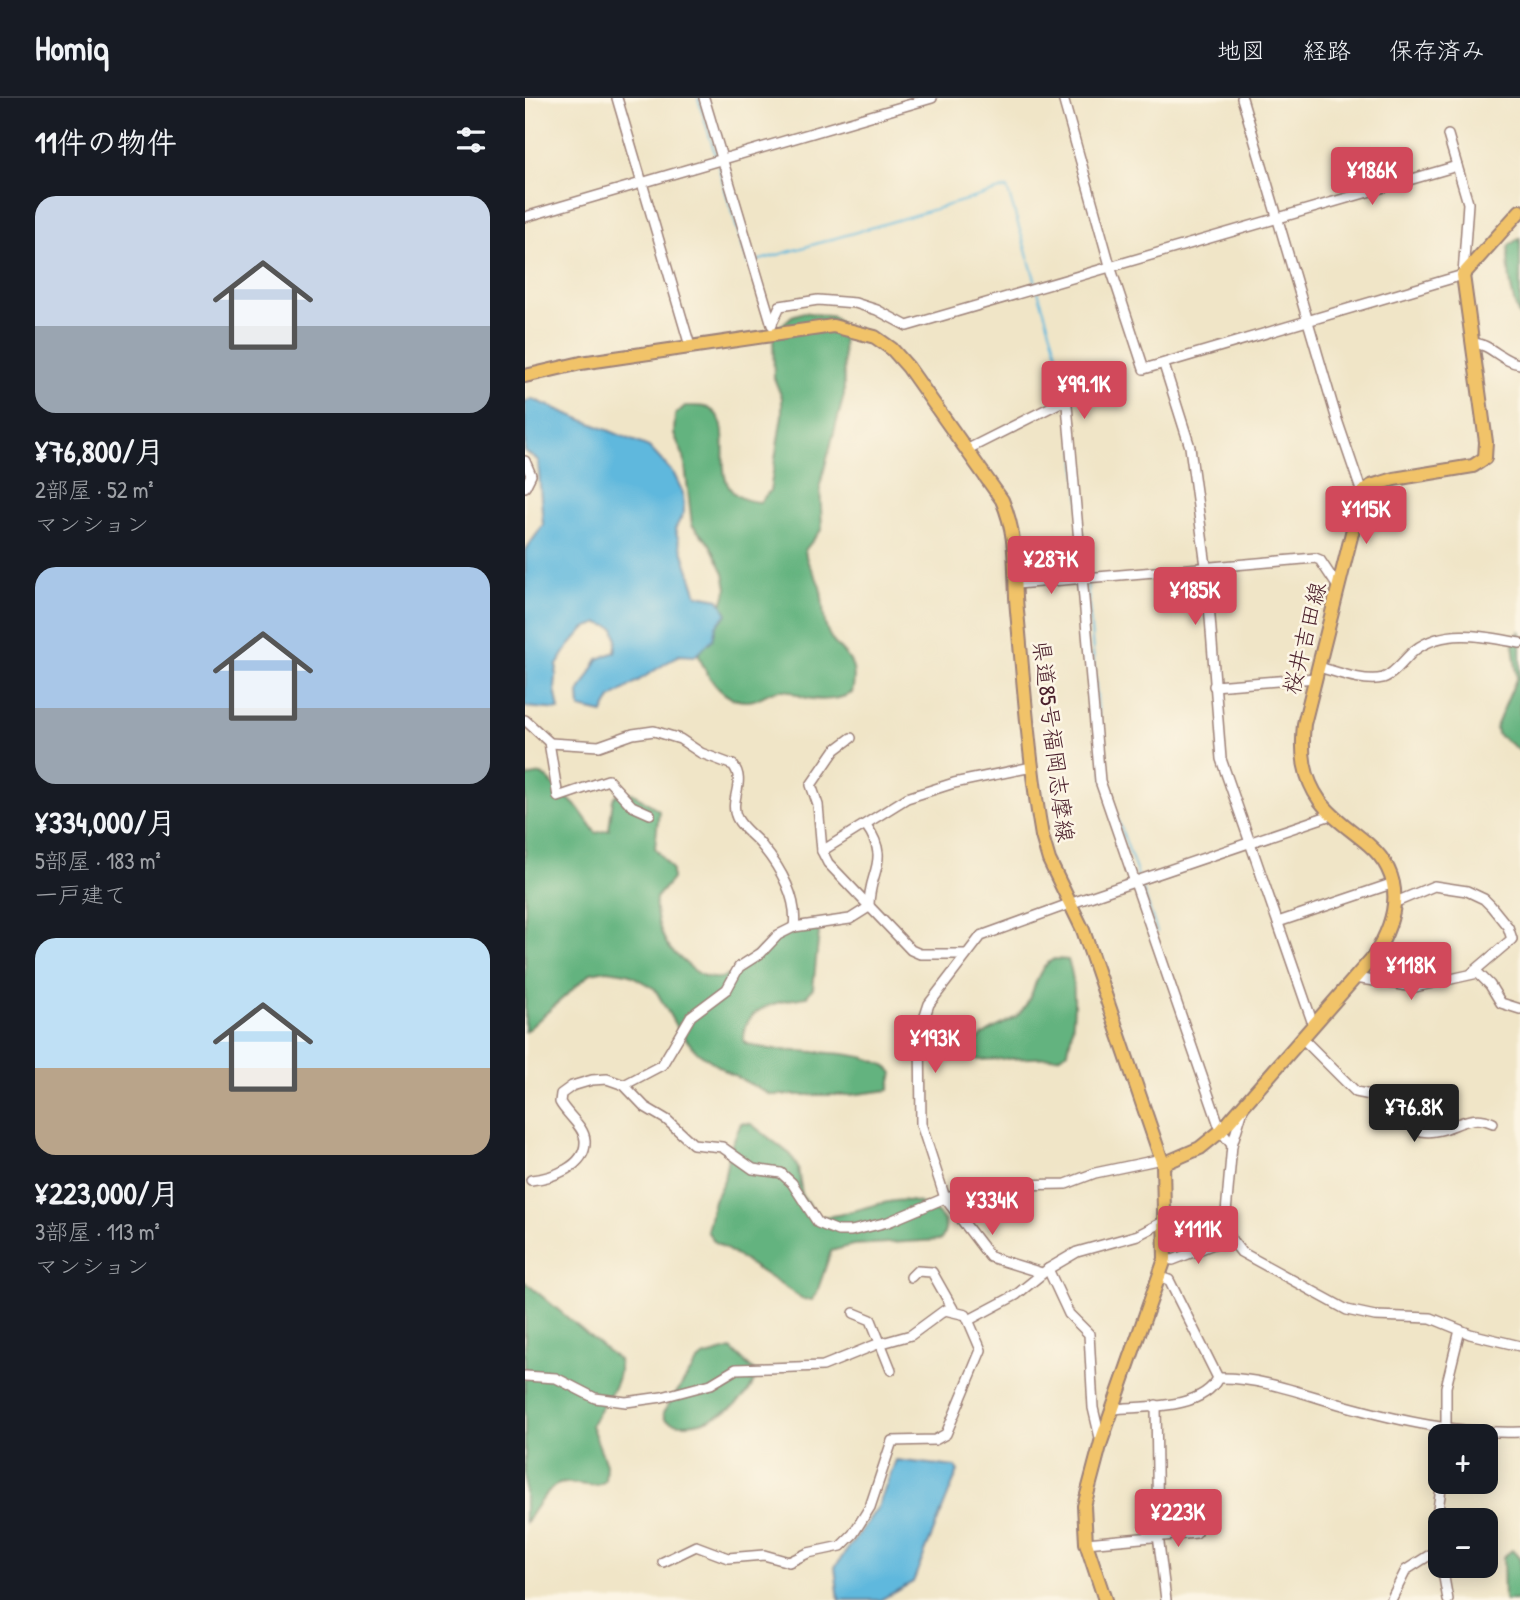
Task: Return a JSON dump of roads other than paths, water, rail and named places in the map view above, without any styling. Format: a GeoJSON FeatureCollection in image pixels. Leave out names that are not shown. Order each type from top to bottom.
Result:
{"type":"FeatureCollection","features":[{"type":"Feature","properties":{"kind":"main road"},"geometry":{"type":"LineString","coordinates":[[1362,493],[1383,481],[1473,466],[1485,458],[1487,452],[1463,275],[1520,211]]}},
{"type":"Feature","properties":{"kind":"main road","name":"県道85号福岡志摩線"},"geometry":{"type":"LineString","coordinates":[[525,376],[773,328],[833,326],[875,337],[892,349],[908,367],[996,489],[1007,513],[1016,551],[1016,606],[1032,767],[1045,847],[1072,903],[1162,1161],[1165,1259],[1101,1442],[1084,1506],[1086,1543],[1104,1600]]}},
{"type":"Feature","properties":{"kind":"main road","name":"桜井吉田線"},"geometry":{"type":"LineString","coordinates":[[1162,1161],[1193,1152],[1221,1131],[1243,1107],[1384,941],[1396,902],[1394,883],[1377,854],[1331,815],[1311,787],[1302,757],[1304,724],[1362,493]]}},
{"type":"Feature","properties":{"kind":"street"},"geometry":{"type":"LineString","coordinates":[[617,98],[690,346]]}},
{"type":"Feature","properties":{"kind":"street"},"geometry":{"type":"LineString","coordinates":[[704,98],[773,328]]}},
{"type":"Feature","properties":{"kind":"street"},"geometry":{"type":"LineString","coordinates":[[525,217],[932,98]]}},
{"type":"Feature","properties":{"kind":"street"},"geometry":{"type":"LineString","coordinates":[[1063,98],[1111,269],[1144,369],[1463,275],[1468,203],[1448,135]]}},
{"type":"Feature","properties":{"kind":"street"},"geometry":{"type":"LineString","coordinates":[[1242,98],[1362,493]]}},
{"type":"Feature","properties":{"kind":"street"},"geometry":{"type":"LineString","coordinates":[[773,328],[779,306],[818,300],[868,306],[907,326],[1111,269],[1457,166]]}},
{"type":"Feature","properties":{"kind":"street"},"geometry":{"type":"LineString","coordinates":[[1472,343],[1480,343],[1500,357],[1520,364]]}},
{"type":"Feature","properties":{"kind":"street"},"geometry":{"type":"LineString","coordinates":[[1164,365],[1190,447],[1206,566],[1221,759],[1253,842],[1314,1024]]}},
{"type":"Feature","properties":{"kind":"street"},"geometry":{"type":"LineString","coordinates":[[968,449],[1061,402],[1067,405],[1100,782],[1221,1131],[1232,1145]]}},
{"type":"Feature","properties":{"kind":"street"},"geometry":{"type":"LineString","coordinates":[[525,461],[531,479],[525,487]]}},
{"type":"Feature","properties":{"kind":"street"},"geometry":{"type":"LineString","coordinates":[[1017,584],[1315,558],[1320,560],[1338,587]]}},
{"type":"Feature","properties":{"kind":"street"},"geometry":{"type":"LineString","coordinates":[[1214,686],[1318,673],[1375,679],[1385,677],[1425,644],[1453,636],[1479,636],[1520,643]]}},
{"type":"Feature","properties":{"kind":"street"},"geometry":{"type":"LineString","coordinates":[[525,720],[550,743],[558,797],[608,780],[632,806],[650,814]]}},
{"type":"Feature","properties":{"kind":"street"},"geometry":{"type":"LineString","coordinates":[[550,743],[600,746],[633,734],[654,731],[680,739],[701,753],[733,765],[739,783],[735,800],[737,817],[764,847],[795,902],[794,927]]}},
{"type":"Feature","properties":{"kind":"street"},"geometry":{"type":"LineString","coordinates":[[852,738],[835,750],[811,785],[818,805],[822,851],[835,872],[911,950],[920,954],[966,954]]}},
{"type":"Feature","properties":{"kind":"street"},"geometry":{"type":"LineString","coordinates":[[822,851],[907,798],[954,783],[1032,767]]}},
{"type":"Feature","properties":{"kind":"street"},"geometry":{"type":"LineString","coordinates":[[1101,1442],[1093,1408],[1089,1334],[1069,1314],[1045,1271],[990,1257],[945,1198],[921,1124],[920,1031],[929,1004],[966,954],[990,931],[1037,918],[1072,903],[1331,815]]}},
{"type":"Feature","properties":{"kind":"street"},"geometry":{"type":"LineString","coordinates":[[624,1085],[655,1071],[691,1016],[727,989],[739,967],[761,953],[778,935],[794,927],[836,924],[857,916],[869,907],[880,852],[876,839],[866,825]]}},
{"type":"Feature","properties":{"kind":"street"},"geometry":{"type":"LineString","coordinates":[[1278,922],[1394,883]]}},
{"type":"Feature","properties":{"kind":"street"},"geometry":{"type":"LineString","coordinates":[[1354,978],[1415,987],[1472,973],[1512,939],[1508,927],[1484,898],[1450,887],[1434,886],[1396,902]]}},
{"type":"Feature","properties":{"kind":"street"},"geometry":{"type":"LineString","coordinates":[[1472,973],[1483,976],[1501,1003],[1520,1009]]}},
{"type":"Feature","properties":{"kind":"street"},"geometry":{"type":"LineString","coordinates":[[1302,1038],[1356,1092],[1400,1101],[1421,1130],[1443,1130],[1467,1118],[1480,1117],[1493,1123]]}},
{"type":"Feature","properties":{"kind":"street"},"geometry":{"type":"LineString","coordinates":[[531,1180],[562,1173],[580,1152],[585,1140],[560,1102],[565,1089],[592,1080],[607,1079],[624,1085],[645,1107],[667,1120],[693,1144],[722,1147],[753,1169],[781,1173],[792,1183],[810,1214],[826,1228],[852,1231],[873,1227],[945,1198],[1010,1185],[1066,1184],[1094,1173],[1162,1161]]}},
{"type":"Feature","properties":{"kind":"street","name":"桜井吉田線"},"geometry":{"type":"LineString","coordinates":[[1229,1238],[1226,1213],[1232,1145],[1243,1107]]}},
{"type":"Feature","properties":{"kind":"street"},"geometry":{"type":"LineString","coordinates":[[969,1320],[1016,1295],[1045,1271],[1084,1249],[1138,1235],[1165,1222]]}},
{"type":"Feature","properties":{"kind":"street"},"geometry":{"type":"LineString","coordinates":[[1165,1259],[1173,1260],[1229,1238],[1241,1252],[1261,1265],[1347,1310],[1375,1316],[1420,1316],[1520,1346]]}},
{"type":"Feature","properties":{"kind":"street"},"geometry":{"type":"LineString","coordinates":[[663,1562],[696,1546],[728,1558],[764,1555],[789,1562],[847,1541],[870,1507],[892,1441],[935,1440],[946,1434],[981,1350],[969,1320],[953,1309],[932,1272],[917,1271],[911,1277]]}},
{"type":"Feature","properties":{"kind":"street"},"geometry":{"type":"LineString","coordinates":[[1160,1277],[1168,1280],[1218,1378]]}},
{"type":"Feature","properties":{"kind":"street"},"geometry":{"type":"LineString","coordinates":[[525,1376],[556,1378],[595,1398],[627,1402],[688,1392],[736,1369],[823,1366],[911,1335],[945,1310],[953,1309]]}},
{"type":"Feature","properties":{"kind":"street"},"geometry":{"type":"LineString","coordinates":[[854,1313],[871,1320],[891,1370]]}},
{"type":"Feature","properties":{"kind":"street"},"geometry":{"type":"LineString","coordinates":[[1446,1424],[1446,1387],[1460,1330]]}},
{"type":"Feature","properties":{"kind":"street"},"geometry":{"type":"LineString","coordinates":[[1114,1409],[1156,1405],[1203,1395],[1218,1378]]}},
{"type":"Feature","properties":{"kind":"street"},"geometry":{"type":"LineString","coordinates":[[1218,1378],[1257,1382],[1402,1422],[1428,1426]]}},
{"type":"Feature","properties":{"kind":"street"},"geometry":{"type":"LineString","coordinates":[[1156,1405],[1158,1535],[1166,1600]]}},
{"type":"Feature","properties":{"kind":"street"},"geometry":{"type":"LineString","coordinates":[[1498,1433],[1520,1432]]}},
{"type":"Feature","properties":{"kind":"street"},"geometry":{"type":"LineString","coordinates":[[1086,1543],[1196,1533]]}},
{"type":"Feature","properties":{"kind":"street"},"geometry":{"type":"LineString","coordinates":[[1391,1600],[1406,1570],[1428,1556]]}},
{"type":"Feature","properties":{"kind":"street"},"geometry":{"type":"LineString","coordinates":[[1444,1578],[1448,1600]]}},
{"type":"Feature","properties":{"kind":"water"},"geometry":{"type":"Polygon","coordinates":[[[532,399],[649,447],[674,474],[683,493],[684,512],[675,529],[697,595],[719,599],[727,614],[716,626],[713,639],[695,656],[679,655],[611,698],[603,713],[580,708],[579,693],[598,659],[615,652],[617,639],[614,628],[599,623],[585,628],[557,665],[555,689],[559,710],[525,707],[525,551],[543,525],[538,460],[525,452],[525,402],[532,399]]]}},
{"type":"Feature","properties":{"kind":"water"},"geometry":{"type":"Polygon","coordinates":[[[896,1460],[955,1467],[958,1471],[913,1582],[880,1600],[839,1600],[835,1567],[878,1507],[896,1460]]]}},
{"type":"Feature","properties":{"kind":"waterway"},"geometry":{"type":"LineString","coordinates":[[698,98],[716,157]]}},
{"type":"Feature","properties":{"kind":"waterway"},"geometry":{"type":"LineString","coordinates":[[718,166],[748,264]]}},
{"type":"Feature","properties":{"kind":"waterway"},"geometry":{"type":"LineString","coordinates":[[757,261],[1007,188],[1037,286]]}},
{"type":"Feature","properties":{"kind":"waterway"},"geometry":{"type":"LineString","coordinates":[[1038,291],[1071,398],[1086,574]]}},
{"type":"Feature","properties":{"kind":"waterway"},"geometry":{"type":"LineString","coordinates":[[1087,583],[1104,780],[1138,876]]}},
{"type":"Feature","properties":{"kind":"waterway"},"geometry":{"type":"LineString","coordinates":[[1141,884],[1157,932]]}}]}
